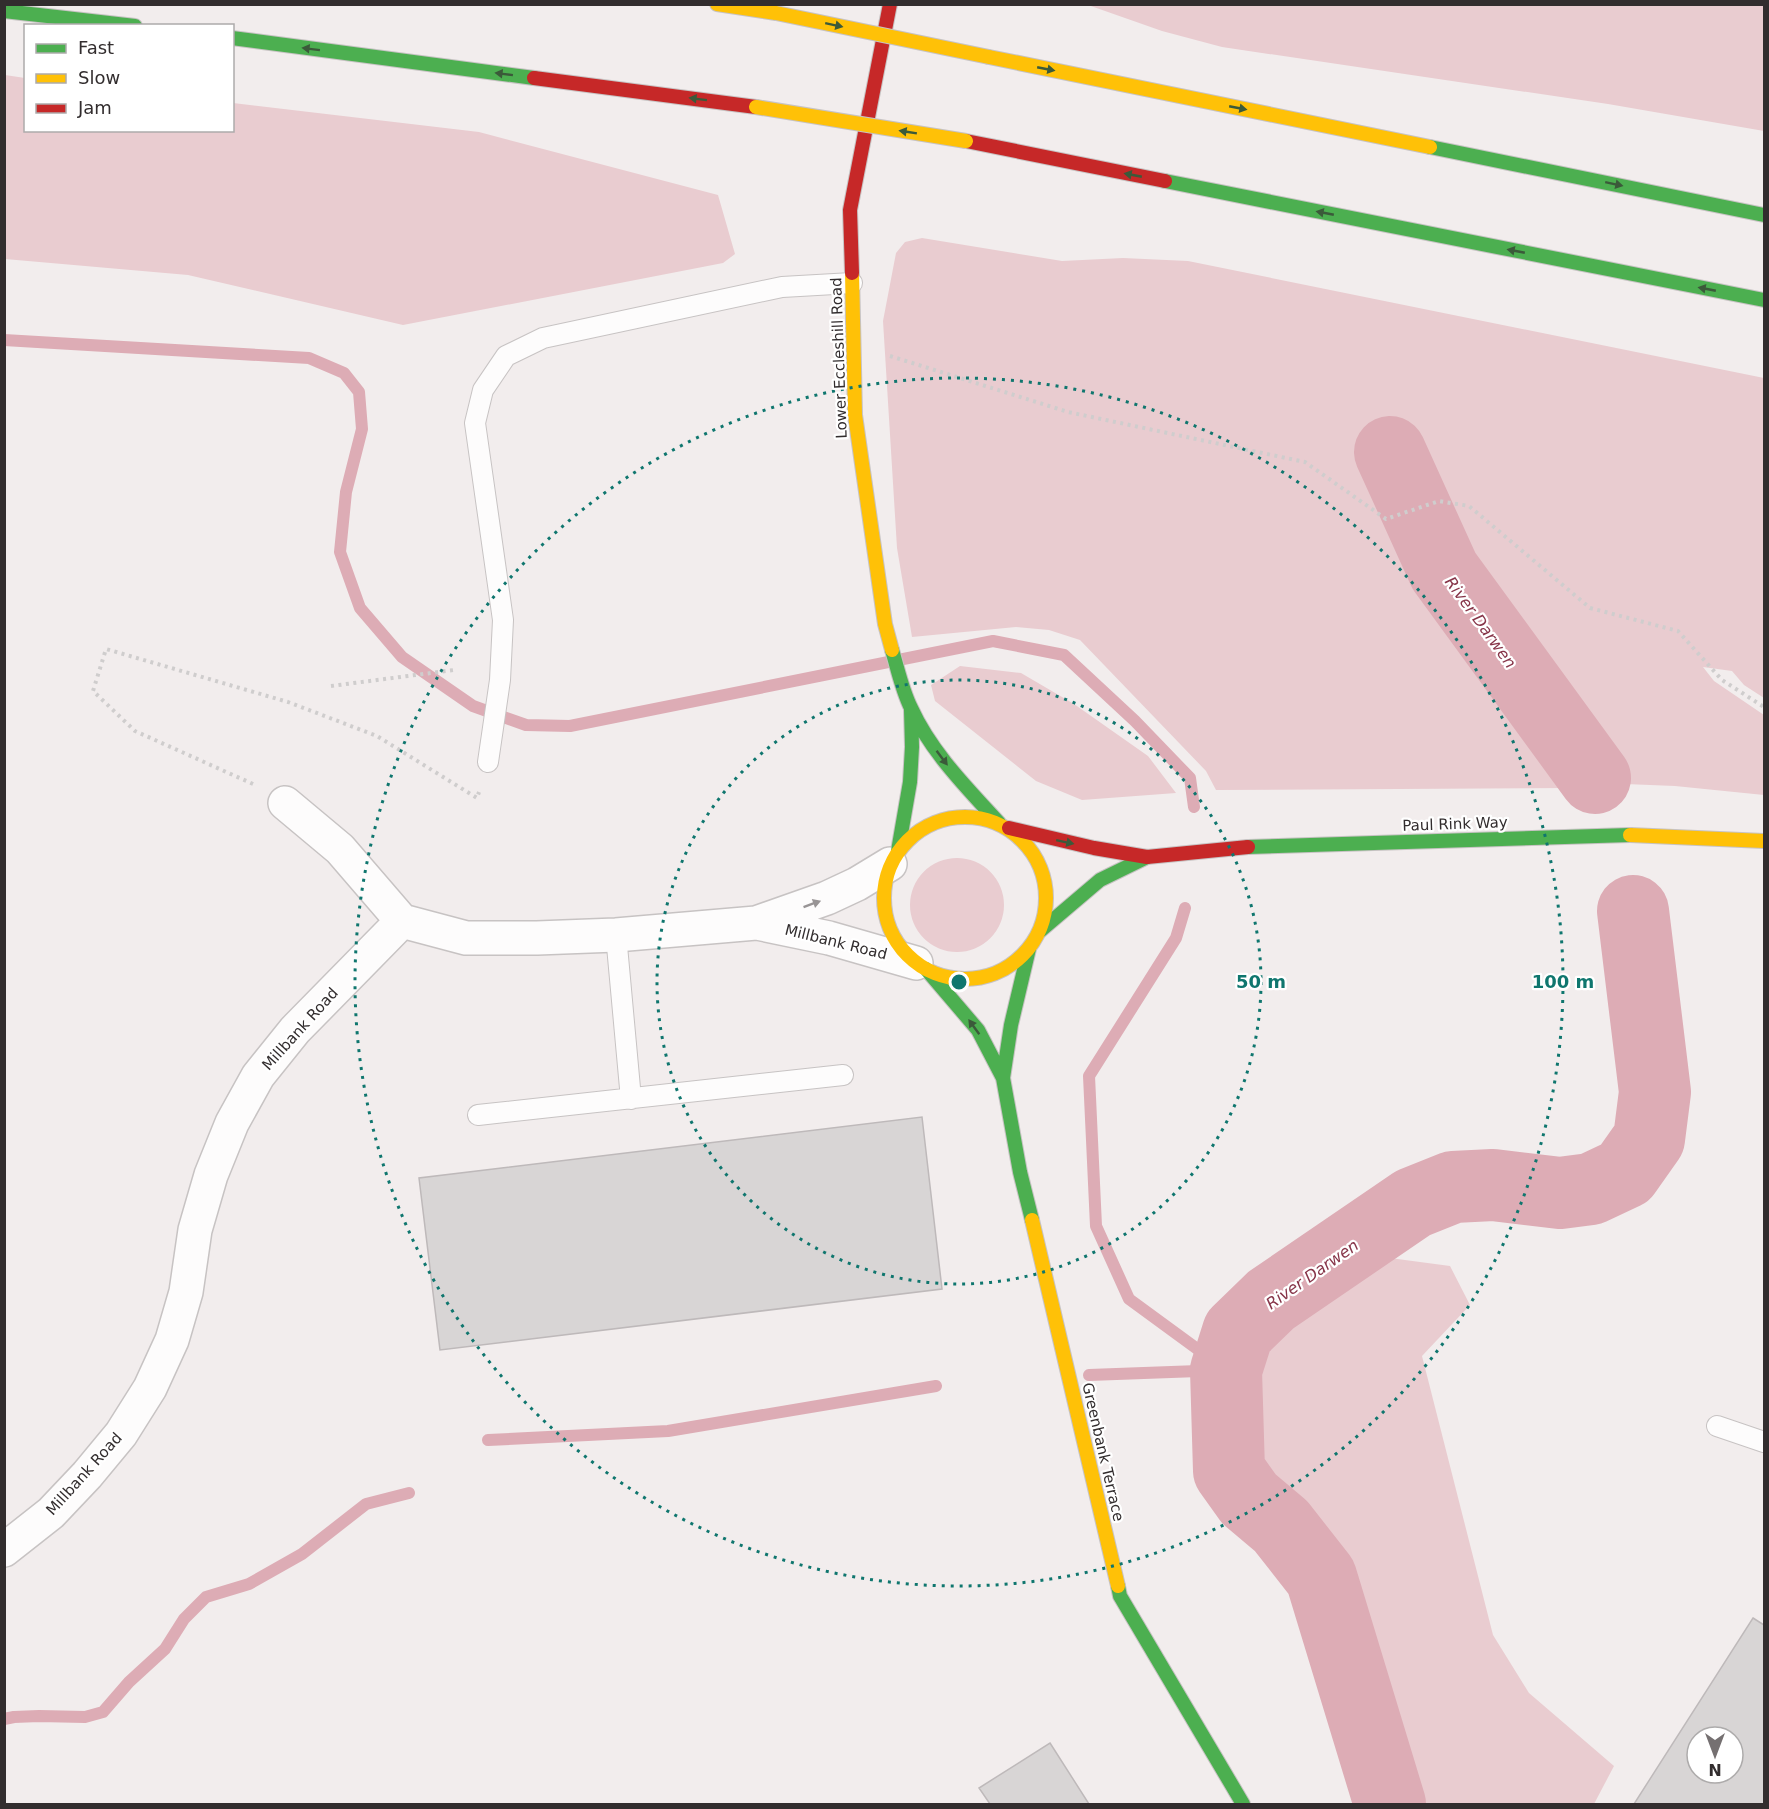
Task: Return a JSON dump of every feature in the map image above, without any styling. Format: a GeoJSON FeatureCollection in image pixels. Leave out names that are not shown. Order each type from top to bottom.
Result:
{"type":"FeatureCollection","features":[{"type":"Feature","properties":{"kind":"main road"},"geometry":{"type":"LineString","coordinates":[[717,4],[776,13],[1764,215]]}},
{"type":"Feature","properties":{"kind":"main road","name":"Lower Eccleshill Road"},"geometry":{"type":"LineString","coordinates":[[890,4],[850,210],[855,415],[885,624],[911,709],[952,772],[1004,825]]}},
{"type":"Feature","properties":{"kind":"main road"},"geometry":{"type":"LineString","coordinates":[[4,10],[119,24]]}},
{"type":"Feature","properties":{"kind":"main road"},"geometry":{"type":"LineString","coordinates":[[234,38],[756,107],[966,141],[1764,300]]}},
{"type":"Feature","properties":{"kind":"main road"},"geometry":{"type":"LineString","coordinates":[[1437,148],[1624,173]]}},
{"type":"Feature","properties":{"kind":"main road","name":"Lower Eccleshill Road"},"geometry":{"type":"LineString","coordinates":[[894,858],[910,782],[911,709]]}},
{"type":"Feature","properties":{"kind":"main road"},"geometry":{"type":"LineString","coordinates":[[971,815],[1004,825],[1027,843],[1040,862],[1047,885],[1047,909],[1040,931],[1029,949],[1013,965],[992,975],[970,980],[947,978],[921,966],[897,943],[886,918],[883,891],[894,858],[918,831],[943,819],[971,815]]}},
{"type":"Feature","properties":{"kind":"main road","name":"Paul Rink Way"},"geometry":{"type":"LineString","coordinates":[[1004,825],[1094,848],[1147,857],[1261,846],[1614,835],[1764,841]]}},
{"type":"Feature","properties":{"kind":"main road","name":"Paul Rink Way"},"geometry":{"type":"LineString","coordinates":[[1040,931],[1100,880],[1147,857]]}},
{"type":"Feature","properties":{"kind":"main road","name":"Greenbank Terrace"},"geometry":{"type":"LineString","coordinates":[[1003,1078],[1011,1025],[1029,949]]}},
{"type":"Feature","properties":{"kind":"main road","name":"Greenbank Terrace"},"geometry":{"type":"LineString","coordinates":[[921,966],[978,1030],[1003,1078],[1020,1172],[1120,1596],[1243,1804]]}},
{"type":"Feature","properties":{"kind":"street"},"geometry":{"type":"LineString","coordinates":[[285,803],[340,849],[402,921]]}},
{"type":"Feature","properties":{"kind":"street","name":"Millbank Road"},"geometry":{"type":"LineString","coordinates":[[4,1550],[51,1513],[87,1475],[121,1434],[150,1388],[172,1340],[186,1292],[195,1230],[211,1174],[232,1123],[258,1076],[295,1030],[402,921],[466,938],[537,939],[756,923],[828,898],[857,884],[894,858]]}},
{"type":"Feature","properties":{"kind":"street","name":"Millbank Road"},"geometry":{"type":"LineString","coordinates":[[756,923],[830,939],[921,966]]}},
{"type":"Feature","properties":{"kind":"lane"},"geometry":{"type":"LineString","coordinates":[[488,762],[500,680],[503,620],[475,423],[483,390],[506,356],[543,338],[770,289],[852,283]]}},
{"type":"Feature","properties":{"kind":"lane"},"geometry":{"type":"LineString","coordinates":[[616,935],[631,1099]]}},
{"type":"Feature","properties":{"kind":"lane"},"geometry":{"type":"LineString","coordinates":[[478,1115],[843,1075]]}},
{"type":"Feature","properties":{"kind":"lane"},"geometry":{"type":"LineString","coordinates":[[1717,1426],[1764,1442]]}},
{"type":"Feature","properties":{"kind":"path"},"geometry":{"type":"LineString","coordinates":[[853,345],[1068,412],[1305,462],[1386,519],[1439,501],[1469,506],[1590,608],[1678,631],[1722,680],[1764,707]]}},
{"type":"Feature","properties":{"kind":"path"},"geometry":{"type":"LineString","coordinates":[[285,803],[259,787],[135,731],[93,691],[106,649],[288,702],[377,736],[477,798],[488,762]]}},
{"type":"Feature","properties":{"kind":"path"},"geometry":{"type":"LineString","coordinates":[[331,686],[454,670]]}},
{"type":"Feature","properties":{"kind":"shaded area"},"geometry":{"type":"Polygon","coordinates":[[[1088,5],[1764,5],[1764,131],[1608,104],[1222,47],[1162,31],[1088,5]]]}},
{"type":"Feature","properties":{"kind":"shaded area"},"geometry":{"type":"Polygon","coordinates":[[[5,75],[24,78],[24,132],[234,132],[234,103],[479,132],[718,195],[735,254],[723,263],[403,325],[188,275],[5,259],[5,75]]]}},
{"type":"Feature","properties":{"kind":"shaded area"},"geometry":{"type":"Polygon","coordinates":[[[922,238],[1062,261],[1123,258],[1188,261],[1764,378],[1764,698],[1744,685],[1732,671],[1703,667],[1714,681],[1764,715],[1764,795],[1675,786],[1625,784],[1520,637],[1469,571],[1433,497],[1406,456],[1370,448],[1392,511],[1418,573],[1569,788],[1216,790],[1206,771],[1080,640],[1049,630],[1016,627],[912,637],[897,548],[883,321],[896,253],[905,242],[922,238]]]}},
{"type":"Feature","properties":{"kind":"shaded area"},"geometry":{"type":"Polygon","coordinates":[[[960,666],[1021,673],[1074,704],[1148,756],[1176,793],[1082,800],[1036,781],[935,701],[931,685],[960,666]]]}},
{"type":"Feature","properties":{"kind":"shaded area"},"geometry":{"type":"Polygon","coordinates":[[[957,858],[975,862],[990,872],[1000,887],[1004,905],[1000,923],[990,938],[975,948],[957,952],[939,948],[924,938],[914,923],[910,905],[914,887],[924,872],[939,862],[957,858]]]}},
{"type":"Feature","properties":{"kind":"shaded area"},"geometry":{"type":"Polygon","coordinates":[[[1390,1258],[1450,1266],[1470,1305],[1422,1356],[1493,1635],[1529,1693],[1614,1766],[1594,1804],[1407,1804],[1347,1587],[1324,1539],[1255,1453],[1244,1435],[1246,1410],[1262,1357],[1281,1329],[1390,1258]]]}},
{"type":"Feature","properties":{"kind":"building"},"geometry":{"type":"Polygon","coordinates":[[[922,1117],[942,1289],[440,1350],[419,1178],[922,1117]]]}},
{"type":"Feature","properties":{"kind":"building"},"geometry":{"type":"Polygon","coordinates":[[[1753,1618],[1764,1625],[1764,1804],[1634,1804],[1753,1618]]]}},
{"type":"Feature","properties":{"kind":"building"},"geometry":{"type":"Polygon","coordinates":[[[1050,1743],[1089,1804],[990,1804],[979,1788],[1050,1743]]]}},
{"type":"Feature","properties":{"kind":"waterway"},"geometry":{"type":"LineString","coordinates":[[4,340],[309,358],[344,373],[359,392],[362,429],[346,492],[340,552],[360,608],[402,657],[473,706],[526,725],[570,726],[993,641],[1064,655],[1135,721],[1190,778],[1194,807]]}},
{"type":"Feature","properties":{"kind":"waterway","name":"River Darwen"},"geometry":{"type":"LineString","coordinates":[[1390,452],[1444,571],[1595,778]]}},
{"type":"Feature","properties":{"kind":"waterway"},"geometry":{"type":"LineString","coordinates":[[1185,908],[1176,938],[1089,1076],[1096,1226],[1129,1299],[1226,1370]]}},
{"type":"Feature","properties":{"kind":"waterway","name":"River Darwen"},"geometry":{"type":"LineString","coordinates":[[1390,1804],[1321,1577],[1281,1526],[1249,1499],[1229,1471],[1226,1370],[1238,1332],[1271,1300],[1413,1203],[1453,1187],[1493,1185],[1560,1193],[1591,1189],[1625,1173],[1649,1139],[1655,1092],[1633,911]]}},
{"type":"Feature","properties":{"kind":"waterway"},"geometry":{"type":"LineString","coordinates":[[1089,1375],[1226,1370]]}},
{"type":"Feature","properties":{"kind":"waterway"},"geometry":{"type":"LineString","coordinates":[[488,1440],[668,1431],[936,1386]]}},
{"type":"Feature","properties":{"kind":"waterway"},"geometry":{"type":"LineString","coordinates":[[4,1719],[39,1716],[85,1717],[103,1712],[129,1682],[165,1649],[184,1619],[206,1597],[249,1584],[302,1554],[366,1504],[409,1493]]}},
{"type":"Feature","properties":{"kind":"traffic: fast"},"geometry":{"type":"LineString","coordinates":[[4,11],[118,24]]}},
{"type":"Feature","properties":{"kind":"traffic: fast"},"geometry":{"type":"LineString","coordinates":[[234,38],[534,78]]}},
{"type":"Feature","properties":{"kind":"traffic: fast"},"geometry":{"type":"LineString","coordinates":[[1430,147],[1764,215]]}},
{"type":"Feature","properties":{"kind":"traffic: fast"},"geometry":{"type":"LineString","coordinates":[[1165,181],[1764,300]]}},
{"type":"Feature","properties":{"kind":"traffic: fast"},"geometry":{"type":"LineString","coordinates":[[892,650],[908,701],[919,724],[951,769],[999,823]]}},
{"type":"Feature","properties":{"kind":"traffic: fast"},"geometry":{"type":"LineString","coordinates":[[898,851],[910,782],[911,710]]}},
{"type":"Feature","properties":{"kind":"traffic: fast"},"geometry":{"type":"LineString","coordinates":[[1248,847],[1630,835]]}},
{"type":"Feature","properties":{"kind":"traffic: fast"},"geometry":{"type":"LineString","coordinates":[[1040,931],[1100,880],[1147,857]]}},
{"type":"Feature","properties":{"kind":"traffic: fast"},"geometry":{"type":"LineString","coordinates":[[1003,1078],[1011,1025],[1029,949]]}},
{"type":"Feature","properties":{"kind":"traffic: fast"},"geometry":{"type":"LineString","coordinates":[[926,969],[978,1030],[1003,1078],[1020,1172],[1032,1220]]}},
{"type":"Feature","properties":{"kind":"traffic: fast"},"geometry":{"type":"LineString","coordinates":[[1118,1586],[1120,1596],[1243,1804]]}},
{"type":"Feature","properties":{"kind":"traffic: slow"},"geometry":{"type":"LineString","coordinates":[[717,4],[776,13]]}},
{"type":"Feature","properties":{"kind":"traffic: slow"},"geometry":{"type":"LineString","coordinates":[[776,13],[989,57]]}},
{"type":"Feature","properties":{"kind":"traffic: slow"},"geometry":{"type":"LineString","coordinates":[[989,57],[1430,147]]}},
{"type":"Feature","properties":{"kind":"traffic: slow"},"geometry":{"type":"LineString","coordinates":[[756,107],[966,141]]}},
{"type":"Feature","properties":{"kind":"traffic: slow"},"geometry":{"type":"LineString","coordinates":[[852,273],[855,415],[885,624],[892,650]]}},
{"type":"Feature","properties":{"kind":"traffic: slow"},"geometry":{"type":"LineString","coordinates":[[965,817],[981,818],[996,823],[1023,840],[1040,867],[1045,882],[1046,898],[1045,914],[1040,929],[1023,956],[996,973],[981,978],[965,979],[949,978],[934,973],[907,956],[890,929],[885,914],[884,898],[885,882],[890,867],[907,840],[934,823],[949,818],[965,817]]}},
{"type":"Feature","properties":{"kind":"traffic: slow"},"geometry":{"type":"LineString","coordinates":[[1630,835],[1764,841]]}},
{"type":"Feature","properties":{"kind":"traffic: slow"},"geometry":{"type":"LineString","coordinates":[[1032,1220],[1118,1586]]}},
{"type":"Feature","properties":{"kind":"traffic: jam"},"geometry":{"type":"LineString","coordinates":[[852,273],[850,210],[890,4]]}},
{"type":"Feature","properties":{"kind":"traffic: jam"},"geometry":{"type":"LineString","coordinates":[[534,78],[756,107]]}},
{"type":"Feature","properties":{"kind":"traffic: jam"},"geometry":{"type":"LineString","coordinates":[[966,141],[1165,181]]}},
{"type":"Feature","properties":{"kind":"traffic: jam"},"geometry":{"type":"LineString","coordinates":[[1009,828],[1094,848],[1147,857],[1248,847]]}}]}
